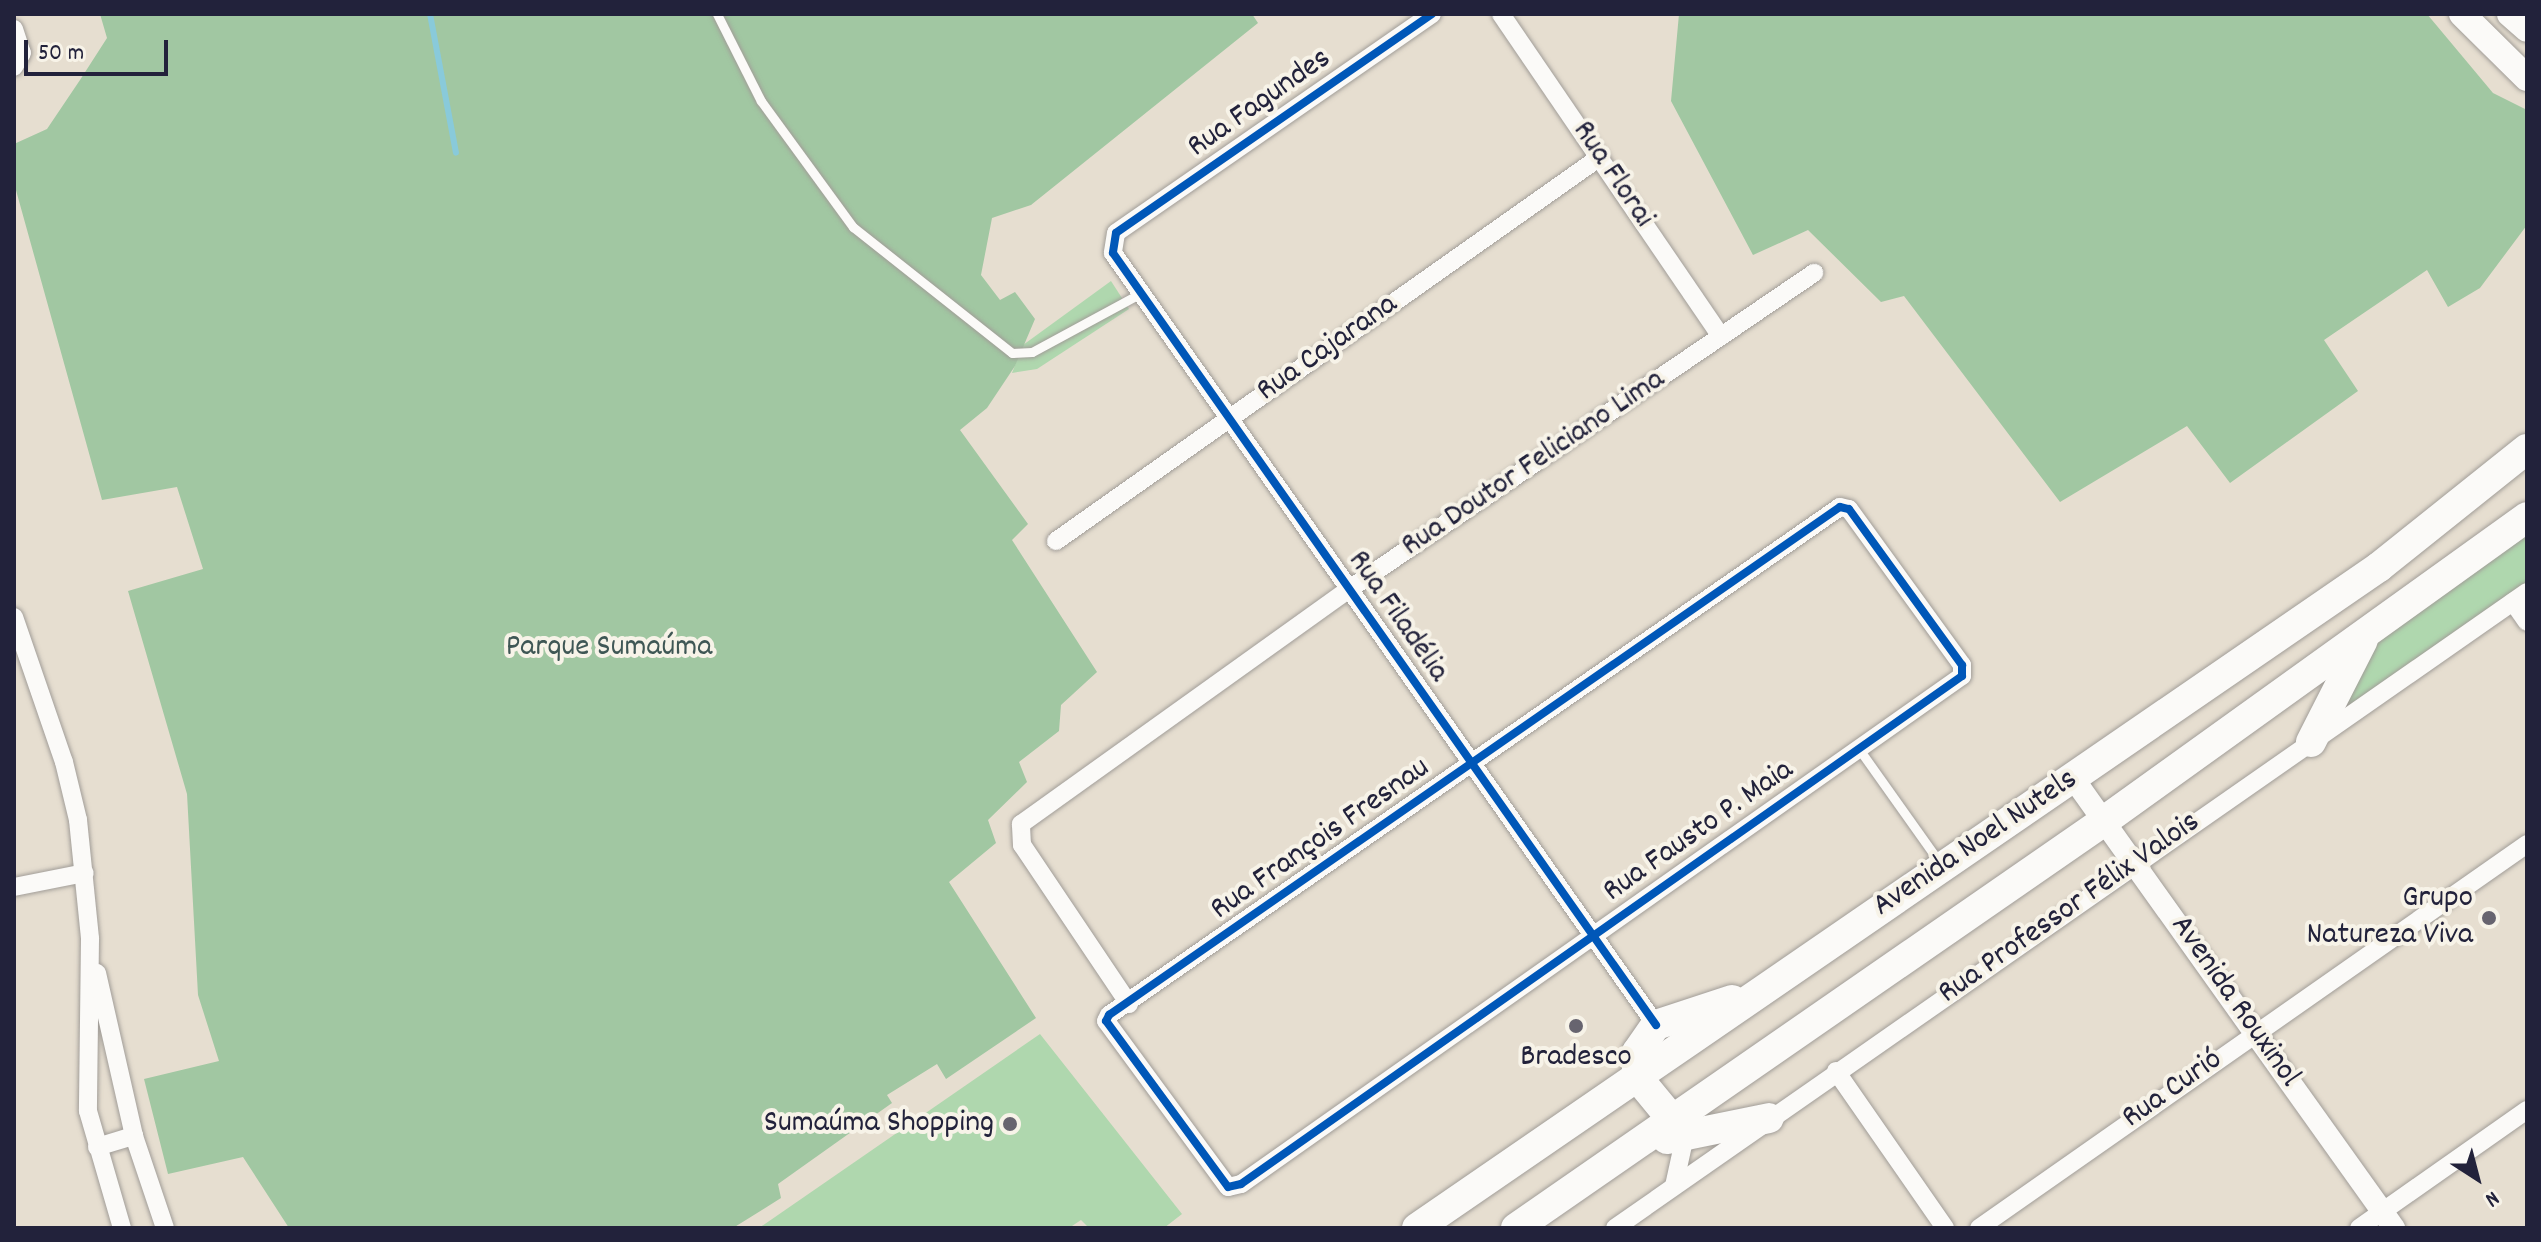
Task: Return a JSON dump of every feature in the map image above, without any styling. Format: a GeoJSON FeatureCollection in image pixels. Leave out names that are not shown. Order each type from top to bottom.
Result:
{"type":"FeatureCollection","features":[{"type":"Feature","properties":{"kind":"main road"},"geometry":{"type":"LineString","coordinates":[[2462,14],[2527,78]]}},
{"type":"Feature","properties":{"kind":"main road"},"geometry":{"type":"LineString","coordinates":[[2510,14],[2527,29]]}},
{"type":"Feature","properties":{"kind":"main road","name":"Avenida Noel Nutels"},"geometry":{"type":"LineString","coordinates":[[1417,1228],[2379,567],[2527,449]]}},
{"type":"Feature","properties":{"kind":"main road","name":"Avenida Noel Nutels"},"geometry":{"type":"LineString","coordinates":[[1532,1224],[1637,1144],[1680,1127],[2527,517]]}},
{"type":"Feature","properties":{"kind":"main road"},"geometry":{"type":"LineString","coordinates":[[2311,742],[2365,635]]}},
{"type":"Feature","properties":{"kind":"main road"},"geometry":{"type":"LineString","coordinates":[[1765,989],[1656,1025],[1637,1052],[1637,1077],[1653,1101],[1680,1127],[1769,1118]]}},
{"type":"Feature","properties":{"kind":"street","name":"Rua Fagundes"},"geometry":{"type":"LineString","coordinates":[[1116,233],[1432,14]]}},
{"type":"Feature","properties":{"kind":"street","name":"Rua Florai"},"geometry":{"type":"LineString","coordinates":[[1501,14],[1721,336]]}},
{"type":"Feature","properties":{"kind":"street"},"geometry":{"type":"LineString","coordinates":[[14,29],[18,60]]}},
{"type":"Feature","properties":{"kind":"street","name":"Rua Cajarana"},"geometry":{"type":"LineString","coordinates":[[1056,541],[1600,157]]}},
{"type":"Feature","properties":{"kind":"street","name":"Rua Filadélia"},"geometry":{"type":"LineString","coordinates":[[1116,233],[1113,253],[1590,938],[1656,1025]]}},
{"type":"Feature","properties":{"kind":"street","name":"Rua Doutor Feliciano Lima"},"geometry":{"type":"LineString","coordinates":[[1129,1004],[1022,845],[1021,824],[1348,590],[1814,273]]}},
{"type":"Feature","properties":{"kind":"street","name":"Rua Fausto P. Maia"},"geometry":{"type":"LineString","coordinates":[[1106,1021],[1228,1187],[1241,1184],[1962,676],[1962,665],[1953,652],[1849,509],[1840,507]]}},
{"type":"Feature","properties":{"kind":"street","name":"Rua François Fresnau"},"geometry":{"type":"LineString","coordinates":[[1106,1021],[1840,507]]}},
{"type":"Feature","properties":{"kind":"street"},"geometry":{"type":"LineString","coordinates":[[2520,597],[2527,622]]}},
{"type":"Feature","properties":{"kind":"street","name":"Rua Professor Félix Valois"},"geometry":{"type":"LineString","coordinates":[[1615,1228],[2520,597]]}},
{"type":"Feature","properties":{"kind":"street"},"geometry":{"type":"LineString","coordinates":[[15,622],[64,762],[85,873],[90,939],[88,1111],[122,1228]]}},
{"type":"Feature","properties":{"kind":"street","name":"Avenida Rouxinol"},"geometry":{"type":"LineString","coordinates":[[2073,778],[2388,1220]]}},
{"type":"Feature","properties":{"kind":"street","name":"Rua Curió"},"geometry":{"type":"LineString","coordinates":[[1979,1228],[2527,844]]}},
{"type":"Feature","properties":{"kind":"street"},"geometry":{"type":"LineString","coordinates":[[14,887],[85,873]]}},
{"type":"Feature","properties":{"kind":"street"},"geometry":{"type":"LineString","coordinates":[[90,939],[134,1136],[165,1228]]}},
{"type":"Feature","properties":{"kind":"street"},"geometry":{"type":"LineString","coordinates":[[1836,1071],[1945,1228]]}},
{"type":"Feature","properties":{"kind":"street"},"geometry":{"type":"LineString","coordinates":[[2359,1228],[2388,1220],[2527,1110]]}},
{"type":"Feature","properties":{"kind":"street"},"geometry":{"type":"LineString","coordinates":[[1674,1186],[1680,1127]]}},
{"type":"Feature","properties":{"kind":"street"},"geometry":{"type":"LineString","coordinates":[[97,1147],[134,1136]]}},
{"type":"Feature","properties":{"kind":"lane"},"geometry":{"type":"LineString","coordinates":[[717,14],[761,101],[853,227],[1012,353],[1032,352],[1141,293]]}},
{"type":"Feature","properties":{"kind":"lane"},"geometry":{"type":"LineString","coordinates":[[1859,749],[1943,867]]}},
{"type":"Feature","properties":{"kind":"green space","name":"Parque Sumaúma"},"geometry":{"type":"Polygon","coordinates":[[[100,14],[1252,14],[1258,23],[1031,205],[992,218],[981,275],[1000,300],[1015,292],[1035,319],[1015,366],[987,408],[960,430],[1028,524],[1012,540],[1097,672],[1061,705],[1059,731],[1019,762],[1027,782],[988,820],[996,843],[949,882],[1036,1018],[946,1079],[937,1064],[887,1095],[892,1103],[778,1184],[781,1198],[733,1228],[289,1228],[243,1157],[168,1174],[144,1079],[219,1061],[198,995],[187,794],[128,591],[203,569],[177,487],[102,500],[14,183],[14,144],[47,129],[80,80],[107,38],[100,14]]]}},
{"type":"Feature","properties":{"kind":"green space"},"geometry":{"type":"Polygon","coordinates":[[[1679,14],[2427,14],[2493,93],[2527,110],[2527,225],[2480,288],[2448,307],[2427,270],[2324,340],[2358,391],[2230,483],[2187,426],[2060,502],[1904,296],[1881,302],[1808,230],[1753,255],[1671,101],[1679,14]]]}},
{"type":"Feature","properties":{"kind":"green space"},"geometry":{"type":"Polygon","coordinates":[[[1111,281],[1129,309],[1037,369],[1012,373],[1023,345],[1111,281]]]}},
{"type":"Feature","properties":{"kind":"green space"},"geometry":{"type":"Polygon","coordinates":[[[2527,517],[2527,592],[2311,742],[2365,635],[2527,517]]]}},
{"type":"Feature","properties":{"kind":"green space","name":"Sumaúma Shopping"},"geometry":{"type":"Polygon","coordinates":[[[1040,1034],[1182,1214],[1164,1228],[1089,1228],[1081,1220],[1069,1228],[759,1228],[1040,1034]]]}},
{"type":"Feature","properties":{"kind":"waterway"},"geometry":{"type":"LineString","coordinates":[[430,14],[456,153]]}},
{"type":"Feature","properties":{"kind":"cycle path"},"geometry":{"type":"LineString","coordinates":[[1432,14],[1116,233],[1113,253],[1656,1025]]}},
{"type":"Feature","properties":{"kind":"cycle path"},"geometry":{"type":"LineString","coordinates":[[1840,507],[1849,509],[1962,665],[1962,676],[1241,1184],[1228,1187],[1106,1021],[1109,1015],[1840,507]]}},
{"type":"Feature","properties":{"kind":"place","name":"Grupo Natureza Viva"},"geometry":{"type":"Point","coordinates":[2489,918]}},
{"type":"Feature","properties":{"kind":"place","name":"Bradesco"},"geometry":{"type":"Point","coordinates":[1576,1026]}},
{"type":"Feature","properties":{"kind":"place","name":"Sumaúma Shopping"},"geometry":{"type":"Point","coordinates":[1010,1124]}}]}
